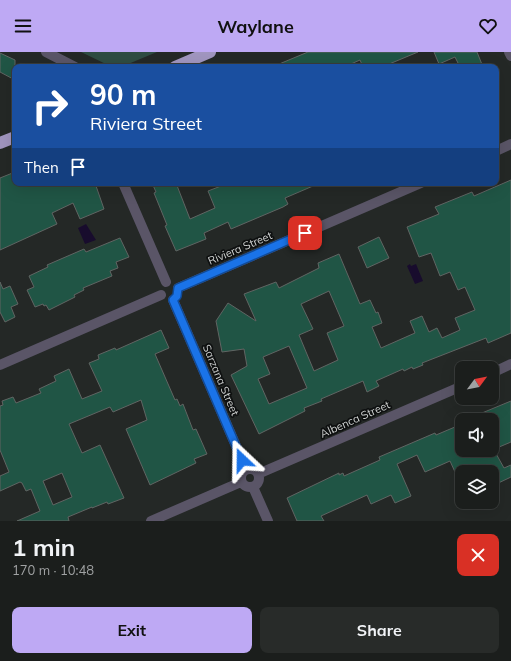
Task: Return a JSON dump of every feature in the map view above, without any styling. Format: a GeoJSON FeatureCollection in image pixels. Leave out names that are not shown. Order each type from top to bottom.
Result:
{"type":"FeatureCollection","features":[{"type":"Feature","properties":{"kind":"highway"},"geometry":{"type":"LineString","coordinates":[[182,64],[210,52]]}},
{"type":"Feature","properties":{"kind":"highway"},"geometry":{"type":"LineString","coordinates":[[0,143],[12,138]]}},
{"type":"Feature","properties":{"kind":"street"},"geometry":{"type":"LineString","coordinates":[[46,52],[69,64]]}},
{"type":"Feature","properties":{"kind":"street"},"geometry":{"type":"LineString","coordinates":[[510,52],[511,56]]}},
{"type":"Feature","properties":{"kind":"street"},"geometry":{"type":"LineString","coordinates":[[499,150],[511,144]]}},
{"type":"Feature","properties":{"kind":"street"},"geometry":{"type":"LineString","coordinates":[[124,186],[166,282]]}},
{"type":"Feature","properties":{"kind":"street","name":"Riviera Street"},"geometry":{"type":"LineString","coordinates":[[178,288],[414,186]]}},
{"type":"Feature","properties":{"kind":"street"},"geometry":{"type":"LineString","coordinates":[[166,282],[173,282],[178,288],[177,296],[173,300],[165,299],[161,295],[161,288],[166,282]]}},
{"type":"Feature","properties":{"kind":"street"},"geometry":{"type":"LineString","coordinates":[[0,365],[161,295]]}},
{"type":"Feature","properties":{"kind":"street","name":"Sarzana Street"},"geometry":{"type":"LineString","coordinates":[[173,300],[246,469]]}},
{"type":"Feature","properties":{"kind":"street"},"geometry":{"type":"LineString","coordinates":[[499,370],[511,364]]}},
{"type":"Feature","properties":{"kind":"street","name":"Albenca Street"},"geometry":{"type":"LineString","coordinates":[[258,474],[455,389]]}},
{"type":"Feature","properties":{"kind":"street"},"geometry":{"type":"LineString","coordinates":[[241,482],[241,474],[246,469],[253,469],[258,474],[258,482],[253,487]]}},
{"type":"Feature","properties":{"kind":"street"},"geometry":{"type":"LineString","coordinates":[[241,482],[248,487],[253,487]]}},
{"type":"Feature","properties":{"kind":"street"},"geometry":{"type":"LineString","coordinates":[[150,521],[241,482]]}},
{"type":"Feature","properties":{"kind":"street"},"geometry":{"type":"LineString","coordinates":[[253,487],[268,521]]}},
{"type":"Feature","properties":{"kind":"green space"},"geometry":{"type":"Polygon","coordinates":[[[81,52],[157,52],[128,64],[106,64],[81,52]]]}},
{"type":"Feature","properties":{"kind":"shaded area"},"geometry":{"type":"Polygon","coordinates":[[[86,224],[96,240],[85,244],[78,228],[86,224]]]}},
{"type":"Feature","properties":{"kind":"shaded area"},"geometry":{"type":"Polygon","coordinates":[[[410,264],[411,266],[416,264],[423,281],[415,284],[407,266],[410,264]]]}},
{"type":"Feature","properties":{"kind":"building"},"geometry":{"type":"Polygon","coordinates":[[[308,52],[418,52],[389,64],[362,64],[360,60],[351,64],[279,64],[308,52]]]}},
{"type":"Feature","properties":{"kind":"building"},"geometry":{"type":"Polygon","coordinates":[[[434,52],[477,52],[482,64],[458,64],[455,57],[439,64],[434,52]]]}},
{"type":"Feature","properties":{"kind":"building"},"geometry":{"type":"Polygon","coordinates":[[[0,53],[15,60],[15,64],[12,64],[12,78],[0,72],[0,53]]]}},
{"type":"Feature","properties":{"kind":"building"},"geometry":{"type":"Polygon","coordinates":[[[12,173],[12,186],[96,186],[104,209],[80,219],[73,203],[52,213],[57,224],[0,250],[0,178],[12,173]]]}},
{"type":"Feature","properties":{"kind":"building"},"geometry":{"type":"Polygon","coordinates":[[[511,180],[511,333],[488,343],[486,338],[422,363],[423,365],[413,369],[412,367],[404,371],[403,369],[376,381],[379,386],[367,392],[363,381],[321,399],[322,401],[304,408],[305,411],[259,434],[231,375],[247,366],[244,349],[222,352],[216,321],[228,303],[256,321],[244,294],[276,282],[279,288],[319,268],[318,263],[339,254],[360,304],[370,300],[376,313],[378,312],[382,323],[372,327],[381,348],[415,333],[410,321],[422,316],[429,332],[437,328],[442,338],[460,330],[455,318],[475,310],[465,287],[458,290],[450,272],[440,276],[431,253],[419,257],[407,227],[439,214],[435,207],[472,192],[474,196],[511,180]],[[329,291],[301,304],[313,329],[299,335],[314,371],[338,360],[327,333],[344,326],[329,291]],[[289,346],[263,357],[270,374],[258,379],[269,404],[307,388],[289,346]]]}},
{"type":"Feature","properties":{"kind":"building"},"geometry":{"type":"Polygon","coordinates":[[[153,186],[177,186],[190,219],[215,208],[208,191],[221,186],[313,186],[285,198],[288,204],[283,207],[231,229],[228,222],[204,233],[206,239],[176,251],[165,226],[167,225],[154,193],[156,192],[153,186]]]}},
{"type":"Feature","properties":{"kind":"building"},"geometry":{"type":"Polygon","coordinates":[[[379,237],[389,258],[367,268],[358,247],[379,237]]]}},
{"type":"Feature","properties":{"kind":"building"},"geometry":{"type":"Polygon","coordinates":[[[120,238],[129,257],[116,262],[118,268],[110,271],[112,276],[83,288],[84,290],[74,295],[75,297],[49,310],[46,305],[44,306],[43,304],[35,307],[27,290],[34,287],[29,276],[48,267],[47,265],[84,249],[86,252],[120,238]]]}},
{"type":"Feature","properties":{"kind":"building"},"geometry":{"type":"Polygon","coordinates":[[[0,282],[3,289],[10,286],[18,304],[11,307],[15,317],[5,322],[0,312],[0,282]]]}},
{"type":"Feature","properties":{"kind":"building"},"geometry":{"type":"Polygon","coordinates":[[[161,330],[169,348],[155,354],[175,400],[177,399],[180,406],[183,404],[193,430],[196,429],[207,454],[194,459],[196,463],[150,485],[126,429],[147,420],[141,400],[113,412],[110,407],[69,424],[82,453],[100,445],[124,498],[108,504],[107,502],[92,507],[68,517],[69,521],[17,521],[40,511],[31,489],[26,491],[20,482],[0,491],[0,476],[9,472],[0,450],[0,406],[3,405],[2,401],[13,397],[16,403],[41,393],[39,389],[56,381],[54,376],[69,369],[82,399],[102,391],[89,363],[99,359],[98,355],[115,348],[116,350],[161,330]],[[62,473],[43,481],[53,505],[72,497],[62,473]]]}},
{"type":"Feature","properties":{"kind":"building"},"geometry":{"type":"Polygon","coordinates":[[[511,401],[511,442],[499,447],[499,413],[482,413],[511,401]]]}},
{"type":"Feature","properties":{"kind":"building"},"geometry":{"type":"Polygon","coordinates":[[[455,427],[455,457],[498,457],[504,468],[511,465],[511,477],[499,483],[499,465],[455,465],[455,472],[450,461],[425,472],[417,455],[397,464],[411,496],[395,503],[391,495],[371,504],[367,495],[321,516],[324,521],[297,521],[287,498],[339,473],[339,475],[343,473],[344,476],[380,460],[379,457],[435,433],[436,435],[455,427]]]}},
{"type":"Feature","properties":{"kind":"route"},"geometry":{"type":"LineString","coordinates":[[242,460],[173,300],[177,296],[179,290],[178,288],[305,233]]}}]}
